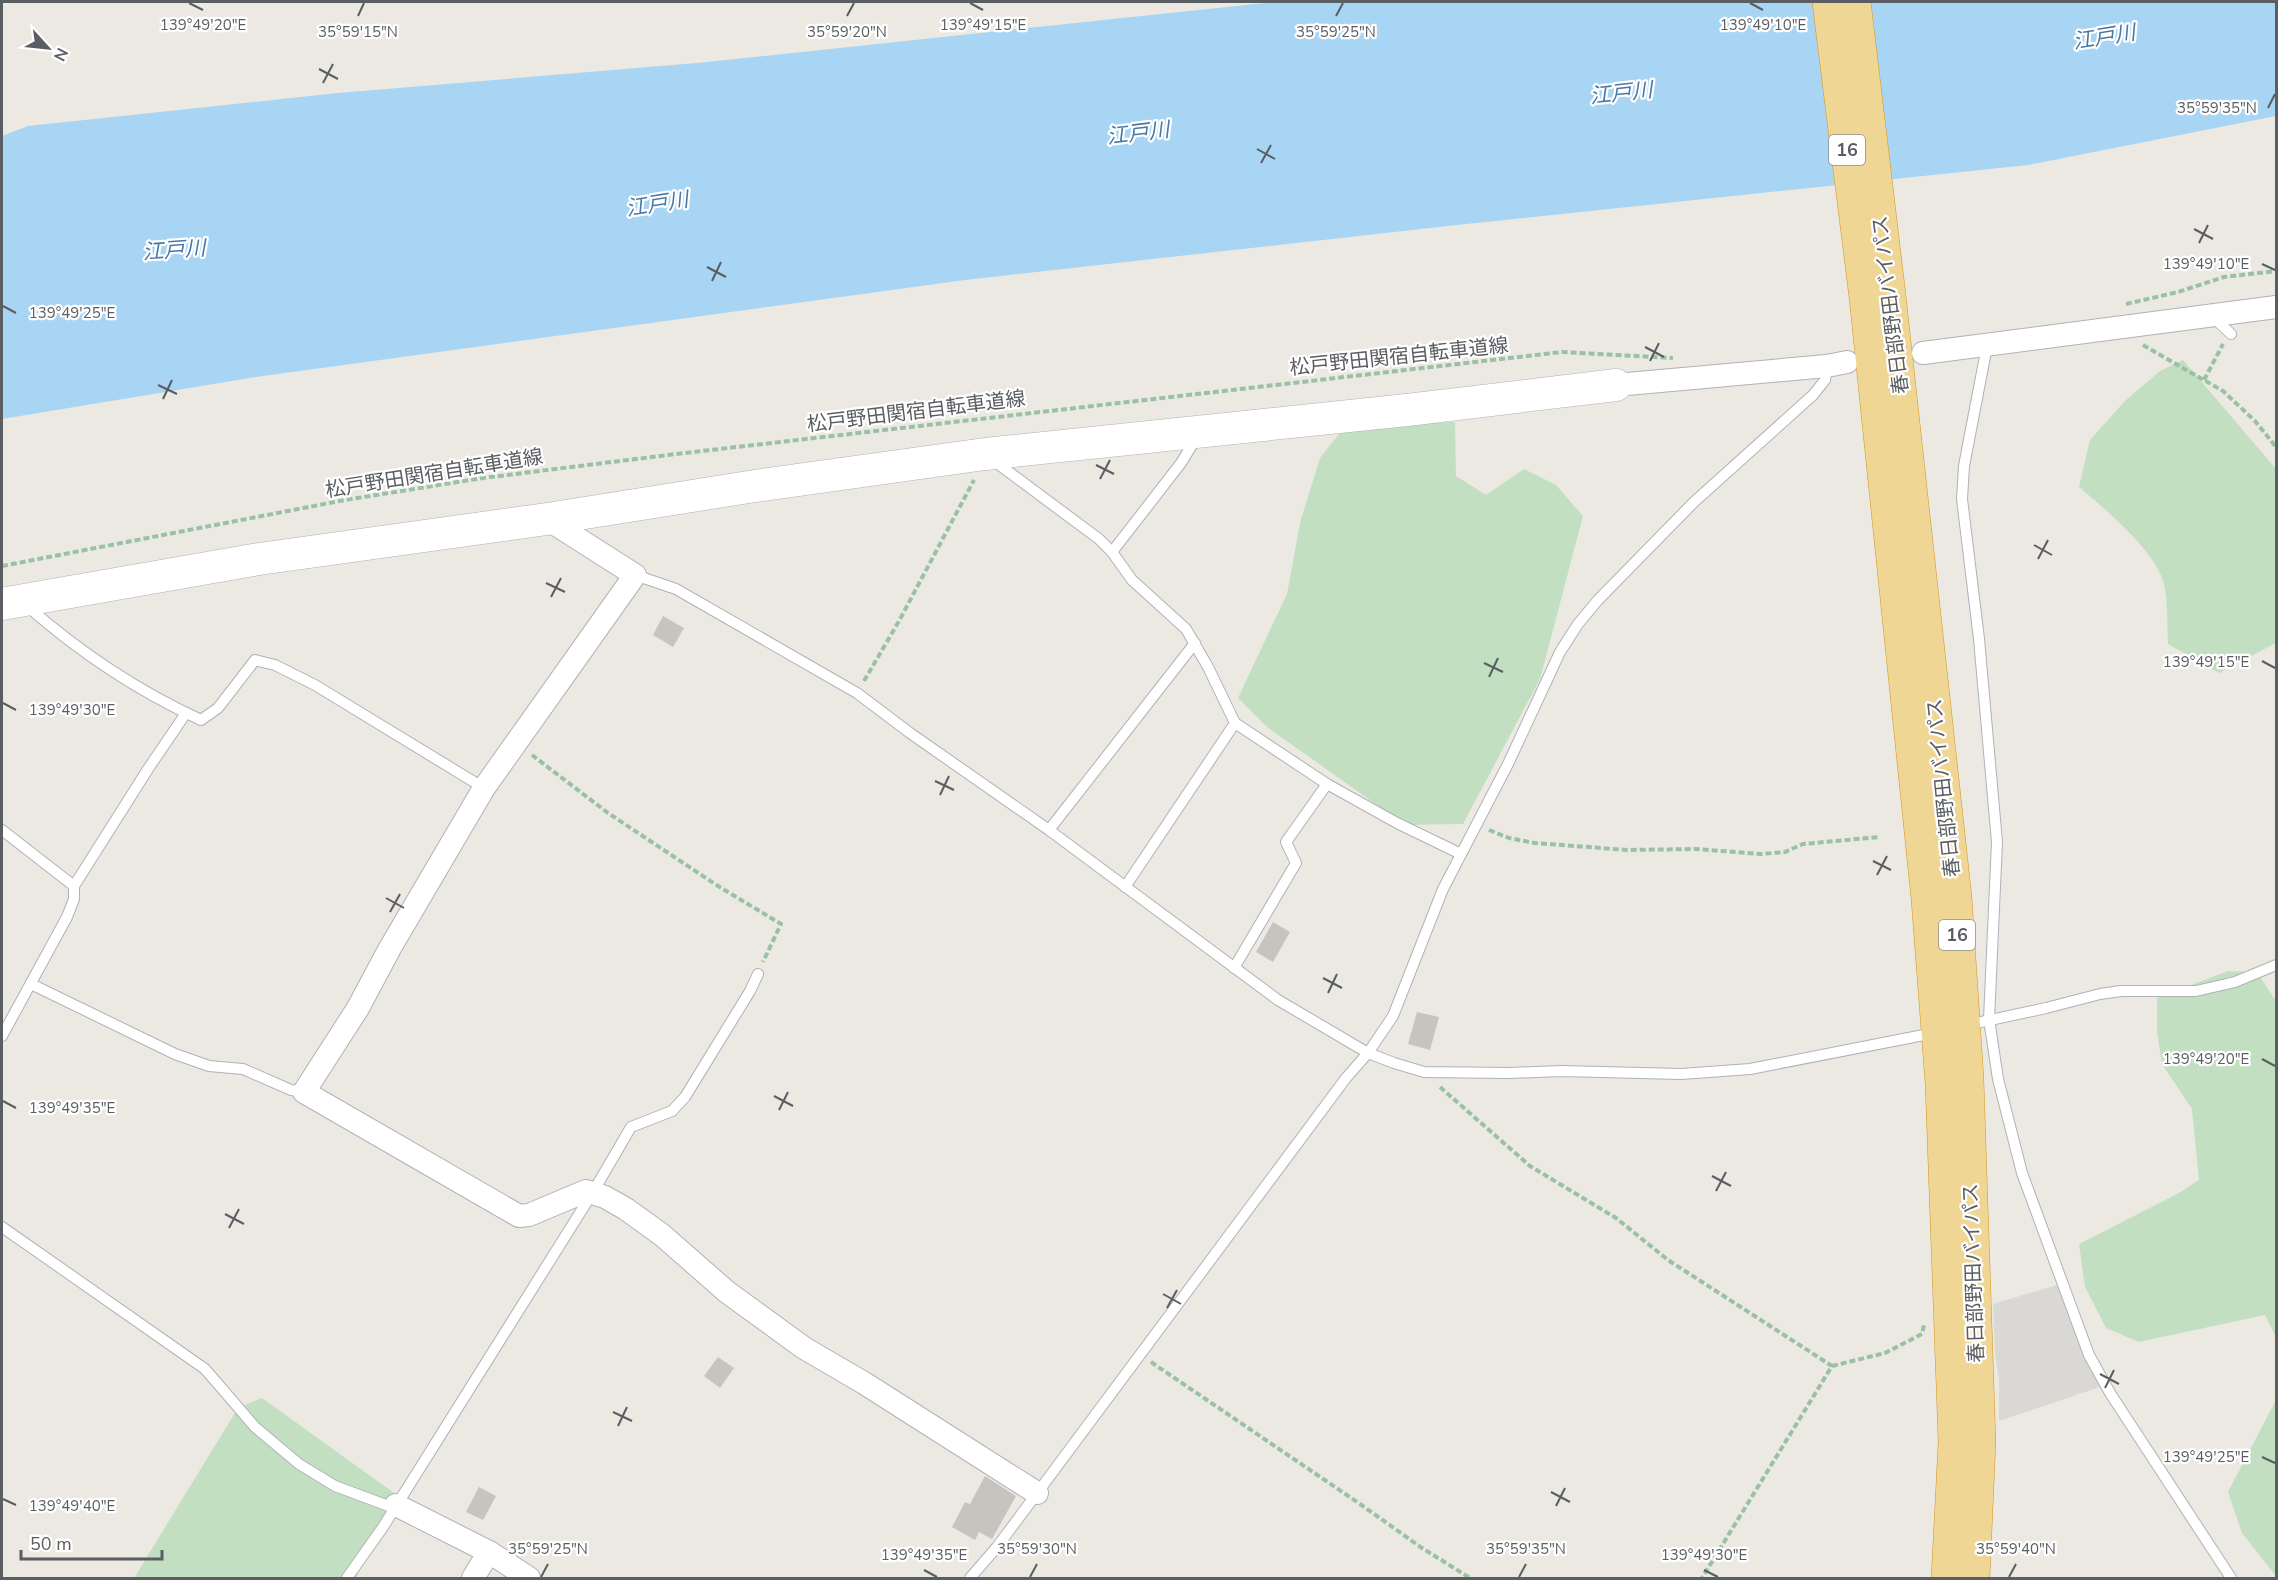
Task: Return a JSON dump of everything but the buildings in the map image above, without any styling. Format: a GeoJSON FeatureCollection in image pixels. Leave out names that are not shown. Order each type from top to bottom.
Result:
{"type":"FeatureCollection","features":[{"type":"Feature","properties":{"kind":"highway","name":"春日部野田バイパス"},"geometry":{"type":"LineString","coordinates":[[1829,2],[1877,296],[1955,897],[1958,1027],[1967,1079],[1979,1442],[1973,1578]]}},
{"type":"Feature","properties":{"kind":"highway","name":"春日部野田バイパス"},"geometry":{"type":"LineString","coordinates":[[1854,2],[1877,296]]}},
{"type":"Feature","properties":{"kind":"highway","name":"春日部野田バイパス"},"geometry":{"type":"LineString","coordinates":[[1948,1578],[1955,1442],[1942,1084],[1958,1027]]}},
{"type":"Feature","properties":{"kind":"street"},"geometry":{"type":"LineString","coordinates":[[1923,352],[1987,346],[2277,307]]}},
{"type":"Feature","properties":{"kind":"street"},"geometry":{"type":"LineString","coordinates":[[11,602],[259,559],[986,454],[1616,385],[1837,364]]}},
{"type":"Feature","properties":{"kind":"street"},"geometry":{"type":"LineString","coordinates":[[547,519],[634,575],[484,788],[390,948],[358,1008],[304,1092],[519,1216],[529,1215],[586,1191],[593,1192],[626,1209],[662,1235],[727,1292],[804,1348],[864,1383],[1037,1493]]}},
{"type":"Feature","properties":{"kind":"street"},"geometry":{"type":"LineString","coordinates":[[395,1507],[489,1552],[529,1578]]}},
{"type":"Feature","properties":{"kind":"street"},"geometry":{"type":"LineString","coordinates":[[473,1578],[489,1552]]}},
{"type":"Feature","properties":{"kind":"lane"},"geometry":{"type":"LineString","coordinates":[[2211,315],[2230,333]]}},
{"type":"Feature","properties":{"kind":"lane"},"geometry":{"type":"LineString","coordinates":[[1987,346],[1964,466],[1962,499],[1979,639],[1997,842],[1958,1027],[2002,1096],[2022,1173],[2090,1355],[2110,1393],[2231,1578]]}},
{"type":"Feature","properties":{"kind":"lane"},"geometry":{"type":"LineString","coordinates":[[970,1578],[997,1547],[1346,1078],[1368,1053],[1393,1016],[1425,933],[1461,854],[1508,764],[1560,652],[1578,624],[1598,600],[1694,502],[1814,395],[1837,364]]}},
{"type":"Feature","properties":{"kind":"lane"},"geometry":{"type":"LineString","coordinates":[[1112,552],[1181,463],[1200,431]]}},
{"type":"Feature","properties":{"kind":"lane"},"geometry":{"type":"LineString","coordinates":[[986,454],[1099,539],[1112,552],[1132,580],[1186,628],[1235,723],[1327,784],[1396,823],[1461,854]]}},
{"type":"Feature","properties":{"kind":"lane"},"geometry":{"type":"LineString","coordinates":[[634,575],[676,589],[857,693],[1049,830],[1278,1000],[1368,1053],[1424,1072],[1562,1071],[1681,1074],[1739,1070],[1958,1027],[2100,994],[2121,991],[2196,991],[2235,982],[2277,965]]}},
{"type":"Feature","properties":{"kind":"lane"},"geometry":{"type":"LineString","coordinates":[[11,602],[103,665],[201,720],[218,708],[255,660],[275,666],[315,685],[388,732],[484,788]]}},
{"type":"Feature","properties":{"kind":"lane"},"geometry":{"type":"LineString","coordinates":[[1049,830],[1195,643]]}},
{"type":"Feature","properties":{"kind":"lane"},"geometry":{"type":"LineString","coordinates":[[2,1036],[67,917],[74,899],[74,886],[147,769],[186,713]]}},
{"type":"Feature","properties":{"kind":"lane"},"geometry":{"type":"LineString","coordinates":[[1125,887],[1235,723]]}},
{"type":"Feature","properties":{"kind":"lane"},"geometry":{"type":"LineString","coordinates":[[1234,968],[1296,863],[1286,842],[1327,784]]}},
{"type":"Feature","properties":{"kind":"lane"},"geometry":{"type":"LineString","coordinates":[[2,830],[74,886]]}},
{"type":"Feature","properties":{"kind":"lane"},"geometry":{"type":"LineString","coordinates":[[346,1578],[395,1507],[593,1192],[631,1127],[672,1111],[685,1096],[750,991],[758,974]]}},
{"type":"Feature","properties":{"kind":"lane"},"geometry":{"type":"LineString","coordinates":[[31,984],[175,1054],[209,1066],[243,1069],[291,1090],[304,1092]]}},
{"type":"Feature","properties":{"kind":"lane"},"geometry":{"type":"LineString","coordinates":[[2,1227],[205,1370],[255,1427],[299,1464],[335,1486],[395,1507]]}},
{"type":"Feature","properties":{"kind":"path"},"geometry":{"type":"LineString","coordinates":[[2113,328],[2223,391],[2247,413],[2277,447]]}},
{"type":"Feature","properties":{"kind":"path"},"geometry":{"type":"LineString","coordinates":[[2204,380],[2230,333]]}},
{"type":"Feature","properties":{"kind":"path","name":"松戸野田関宿自転車道線"},"geometry":{"type":"LineString","coordinates":[[2,566],[345,500],[483,478],[676,454],[1562,352],[1677,358]]}},
{"type":"Feature","properties":{"kind":"path"},"geometry":{"type":"LineString","coordinates":[[857,693],[899,621],[986,454]]}},
{"type":"Feature","properties":{"kind":"path"},"geometry":{"type":"LineString","coordinates":[[516,744],[608,813],[718,886],[781,924],[758,974]]}},
{"type":"Feature","properties":{"kind":"path"},"geometry":{"type":"LineString","coordinates":[[1475,825],[1509,838],[1535,843],[1627,850],[1696,849],[1761,854],[1785,852],[1803,844],[1880,837]]}},
{"type":"Feature","properties":{"kind":"path"},"geometry":{"type":"LineString","coordinates":[[1424,1072],[1530,1166],[1616,1218],[1668,1260],[1833,1366]]}},
{"type":"Feature","properties":{"kind":"path"},"geometry":{"type":"LineString","coordinates":[[1702,1578],[1833,1366],[1885,1353],[1922,1334],[1926,1321]]}},
{"type":"Feature","properties":{"kind":"path"},"geometry":{"type":"LineString","coordinates":[[1140,1354],[1422,1548],[1470,1578]]}},
{"type":"Feature","properties":{"kind":"shaded area"},"geometry":{"type":"Polygon","coordinates":[[[2057,1285],[2100,1387],[1999,1421],[1999,1379],[1995,1354],[1993,1304],[2057,1285]]]}},
{"type":"Feature","properties":{"kind":"green space"},"geometry":{"type":"Polygon","coordinates":[[[2183,360],[2276,469],[2276,643],[2219,673],[2168,644],[2167,606],[2164,584],[2159,571],[2128,531],[2079,487],[2090,440],[2125,401],[2160,371],[2183,360]]]}},
{"type":"Feature","properties":{"kind":"green space"},"geometry":{"type":"Polygon","coordinates":[[[1455,422],[1456,476],[1486,495],[1524,469],[1556,485],[1583,516],[1540,679],[1463,824],[1405,825],[1267,727],[1238,698],[1287,594],[1300,523],[1320,458],[1347,424],[1455,422]]]}},
{"type":"Feature","properties":{"kind":"green space"},"geometry":{"type":"Polygon","coordinates":[[[2228,971],[2257,972],[2276,1001],[2276,1337],[2265,1315],[2139,1342],[2106,1328],[2085,1287],[2079,1244],[2179,1193],[2199,1180],[2192,1109],[2162,1064],[2157,1032],[2157,998],[2228,971]]]}},
{"type":"Feature","properties":{"kind":"green space"},"geometry":{"type":"Polygon","coordinates":[[[262,1398],[394,1493],[356,1578],[134,1578],[238,1408],[262,1398]]]}},
{"type":"Feature","properties":{"kind":"green space"},"geometry":{"type":"Polygon","coordinates":[[[2276,1400],[2276,1576],[2242,1533],[2228,1492],[2276,1400]]]}},
{"type":"Feature","properties":{"kind":"water","name":"江戸川"},"geometry":{"type":"Polygon","coordinates":[[[1275,2],[2276,2],[2276,116],[2028,165],[965,280],[256,377],[2,419],[2,136],[28,126],[338,93],[697,63],[1275,2]]]}}]}
